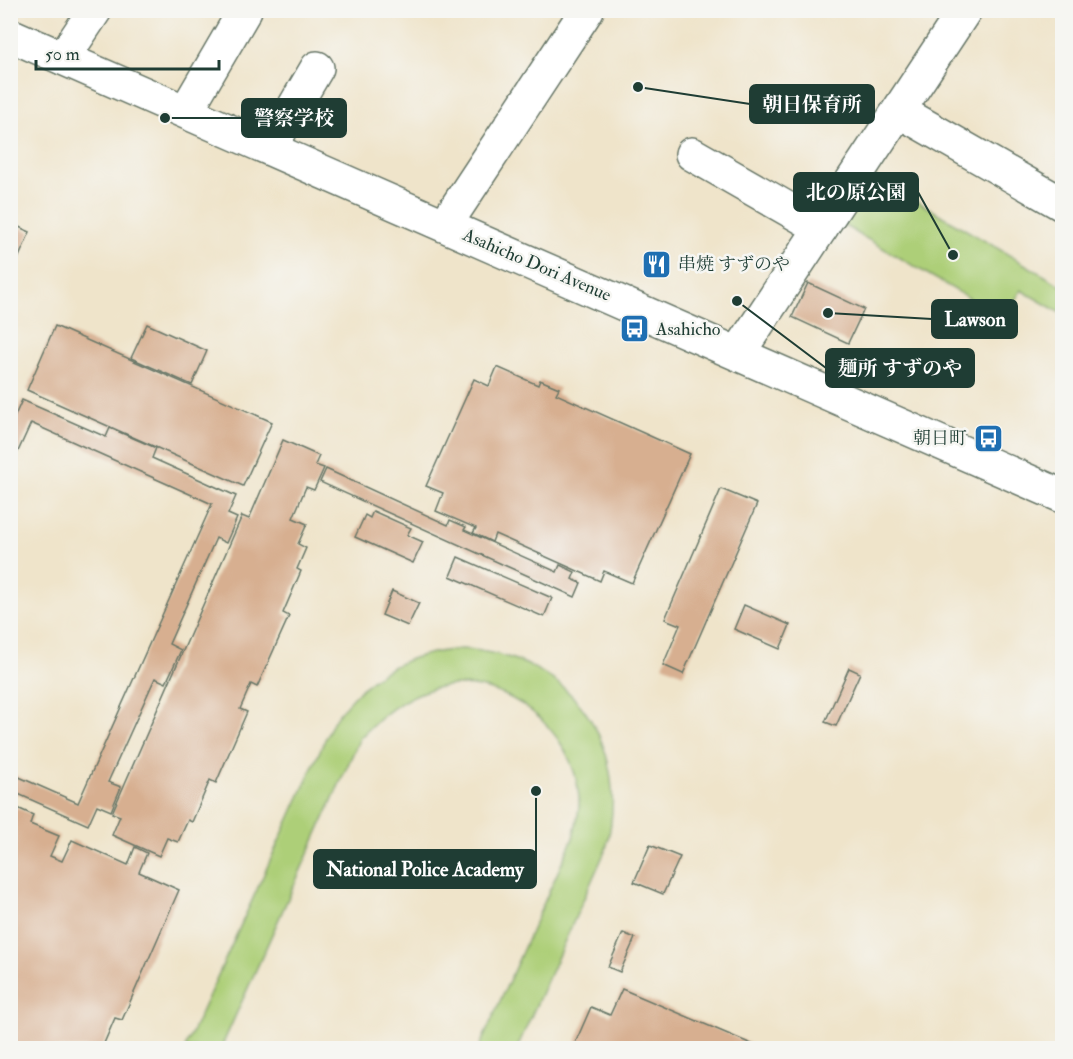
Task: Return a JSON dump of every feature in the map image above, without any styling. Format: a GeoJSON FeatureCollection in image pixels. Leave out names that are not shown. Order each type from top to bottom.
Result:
{"type":"FeatureCollection","features":[{"type":"Feature","properties":{"kind":"street"},"geometry":{"type":"LineString","coordinates":[[63,58],[95,10]]}},
{"type":"Feature","properties":{"kind":"street"},"geometry":{"type":"LineString","coordinates":[[186,111],[245,10]]}},
{"type":"Feature","properties":{"kind":"street"},"geometry":{"type":"LineString","coordinates":[[445,225],[587,10]]}},
{"type":"Feature","properties":{"kind":"street"},"geometry":{"type":"LineString","coordinates":[[740,352],[965,10]]}},
{"type":"Feature","properties":{"kind":"street","name":"Asahicho Dori Avenue"},"geometry":{"type":"LineString","coordinates":[[10,35],[740,352],[1062,496]]}},
{"type":"Feature","properties":{"kind":"street"},"geometry":{"type":"LineString","coordinates":[[270,148],[317,68]]}},
{"type":"Feature","properties":{"kind":"street"},"geometry":{"type":"LineString","coordinates":[[899,111],[1062,204]]}},
{"type":"Feature","properties":{"kind":"street"},"geometry":{"type":"LineString","coordinates":[[692,154],[821,228]]}},
{"type":"Feature","properties":{"kind":"green space"},"geometry":{"type":"Polygon","coordinates":[[[872,175],[1062,286],[1062,314],[1021,290],[1005,319],[843,225],[872,175]]]}},
{"type":"Feature","properties":{"kind":"green space"},"geometry":{"type":"Polygon","coordinates":[[[462,649],[501,655],[535,668],[563,687],[585,712],[601,741],[610,774],[612,810],[606,849],[517,1048],[479,1048],[573,838],[579,798],[574,772],[564,749],[549,727],[530,710],[507,696],[483,688],[458,685],[432,689],[411,697],[384,715],[360,738],[221,1048],[185,1048],[333,722],[359,691],[388,669],[422,655],[462,649]]]}},
{"type":"Feature","properties":{"kind":"building"},"geometry":{"type":"Polygon","coordinates":[[[10,223],[30,232],[14,268],[10,266],[10,223]]]}},
{"type":"Feature","properties":{"kind":"building"},"geometry":{"type":"Polygon","coordinates":[[[808,283],[864,309],[848,343],[792,317],[808,283]]]}},
{"type":"Feature","properties":{"kind":"building"},"geometry":{"type":"Polygon","coordinates":[[[147,324],[207,351],[192,385],[131,358],[147,324]]]}},
{"type":"Feature","properties":{"kind":"building"},"geometry":{"type":"Polygon","coordinates":[[[55,326],[272,422],[243,486],[27,390],[55,326]]]}},
{"type":"Feature","properties":{"kind":"building"},"geometry":{"type":"Polygon","coordinates":[[[497,367],[538,385],[540,380],[559,388],[556,394],[690,454],[632,583],[604,571],[600,581],[495,534],[492,542],[473,533],[476,528],[436,511],[443,493],[426,486],[474,379],[489,386],[497,367]]]}},
{"type":"Feature","properties":{"kind":"building"},"geometry":{"type":"Polygon","coordinates":[[[22,400],[106,437],[110,428],[156,448],[152,458],[236,496],[228,514],[237,518],[226,543],[216,538],[169,644],[181,650],[166,683],[155,678],[108,782],[121,787],[111,811],[97,805],[88,825],[16,793],[11,805],[33,815],[30,824],[59,836],[50,856],[62,861],[72,840],[128,865],[135,847],[147,853],[139,872],[179,890],[122,1020],[115,1018],[102,1048],[10,1048],[10,773],[78,803],[212,504],[31,423],[10,469],[10,427],[22,400]]]}},
{"type":"Feature","properties":{"kind":"building"},"geometry":{"type":"Polygon","coordinates":[[[283,440],[319,456],[315,465],[324,468],[314,490],[306,487],[293,518],[307,524],[298,544],[306,548],[297,569],[301,571],[283,613],[289,616],[257,687],[251,684],[240,709],[247,712],[216,783],[210,780],[192,822],[188,820],[178,842],[167,838],[159,856],[112,835],[120,816],[112,813],[242,516],[249,519],[283,440]]]}},
{"type":"Feature","properties":{"kind":"building"},"geometry":{"type":"Polygon","coordinates":[[[326,469],[448,525],[450,520],[466,527],[464,530],[557,572],[560,565],[575,572],[572,579],[581,583],[575,597],[320,482],[326,469]]]}},
{"type":"Feature","properties":{"kind":"building"},"geometry":{"type":"Polygon","coordinates":[[[721,489],[757,504],[683,674],[663,665],[680,625],[665,619],[721,489]]]}},
{"type":"Feature","properties":{"kind":"building"},"geometry":{"type":"Polygon","coordinates":[[[373,511],[411,528],[407,535],[423,542],[413,563],[355,537],[365,515],[370,518],[373,511]]]}},
{"type":"Feature","properties":{"kind":"building"},"geometry":{"type":"Polygon","coordinates":[[[458,557],[552,598],[544,617],[450,576],[458,557]]]}},
{"type":"Feature","properties":{"kind":"building"},"geometry":{"type":"Polygon","coordinates":[[[392,591],[419,603],[408,626],[382,615],[392,591]]]}},
{"type":"Feature","properties":{"kind":"building"},"geometry":{"type":"Polygon","coordinates":[[[744,605],[790,625],[780,649],[734,629],[744,605]]]}},
{"type":"Feature","properties":{"kind":"building"},"geometry":{"type":"Polygon","coordinates":[[[849,668],[860,673],[836,726],[825,722],[849,668]]]}},
{"type":"Feature","properties":{"kind":"building"},"geometry":{"type":"Polygon","coordinates":[[[650,845],[680,857],[663,894],[634,882],[650,845]]]}},
{"type":"Feature","properties":{"kind":"building"},"geometry":{"type":"Polygon","coordinates":[[[623,933],[635,938],[620,972],[608,967],[623,933]]]}},
{"type":"Feature","properties":{"kind":"building"},"geometry":{"type":"Polygon","coordinates":[[[622,989],[761,1048],[573,1048],[591,1007],[610,1015],[622,989]]]}},
{"type":"Feature","properties":{"kind":"place","name":"朝日保育所"},"geometry":{"type":"Point","coordinates":[638,87]}},
{"type":"Feature","properties":{"kind":"place","name":"警察学校"},"geometry":{"type":"Point","coordinates":[165,118]}},
{"type":"Feature","properties":{"kind":"place","name":"北の原公園"},"geometry":{"type":"Point","coordinates":[953,255]}},
{"type":"Feature","properties":{"kind":"place","name":"串焼 すずのや"},"geometry":{"type":"Point","coordinates":[657,264]}},
{"type":"Feature","properties":{"kind":"place","name":"麺所 すずのや"},"geometry":{"type":"Point","coordinates":[737,301]}},
{"type":"Feature","properties":{"kind":"place","name":"Lawson"},"geometry":{"type":"Point","coordinates":[828,313]}},
{"type":"Feature","properties":{"kind":"place","name":"Asahicho"},"geometry":{"type":"Point","coordinates":[635,329]}},
{"type":"Feature","properties":{"kind":"place","name":"朝日町"},"geometry":{"type":"Point","coordinates":[988,438]}},
{"type":"Feature","properties":{"kind":"place","name":"National Police Academy"},"geometry":{"type":"Point","coordinates":[536,791]}}]}
